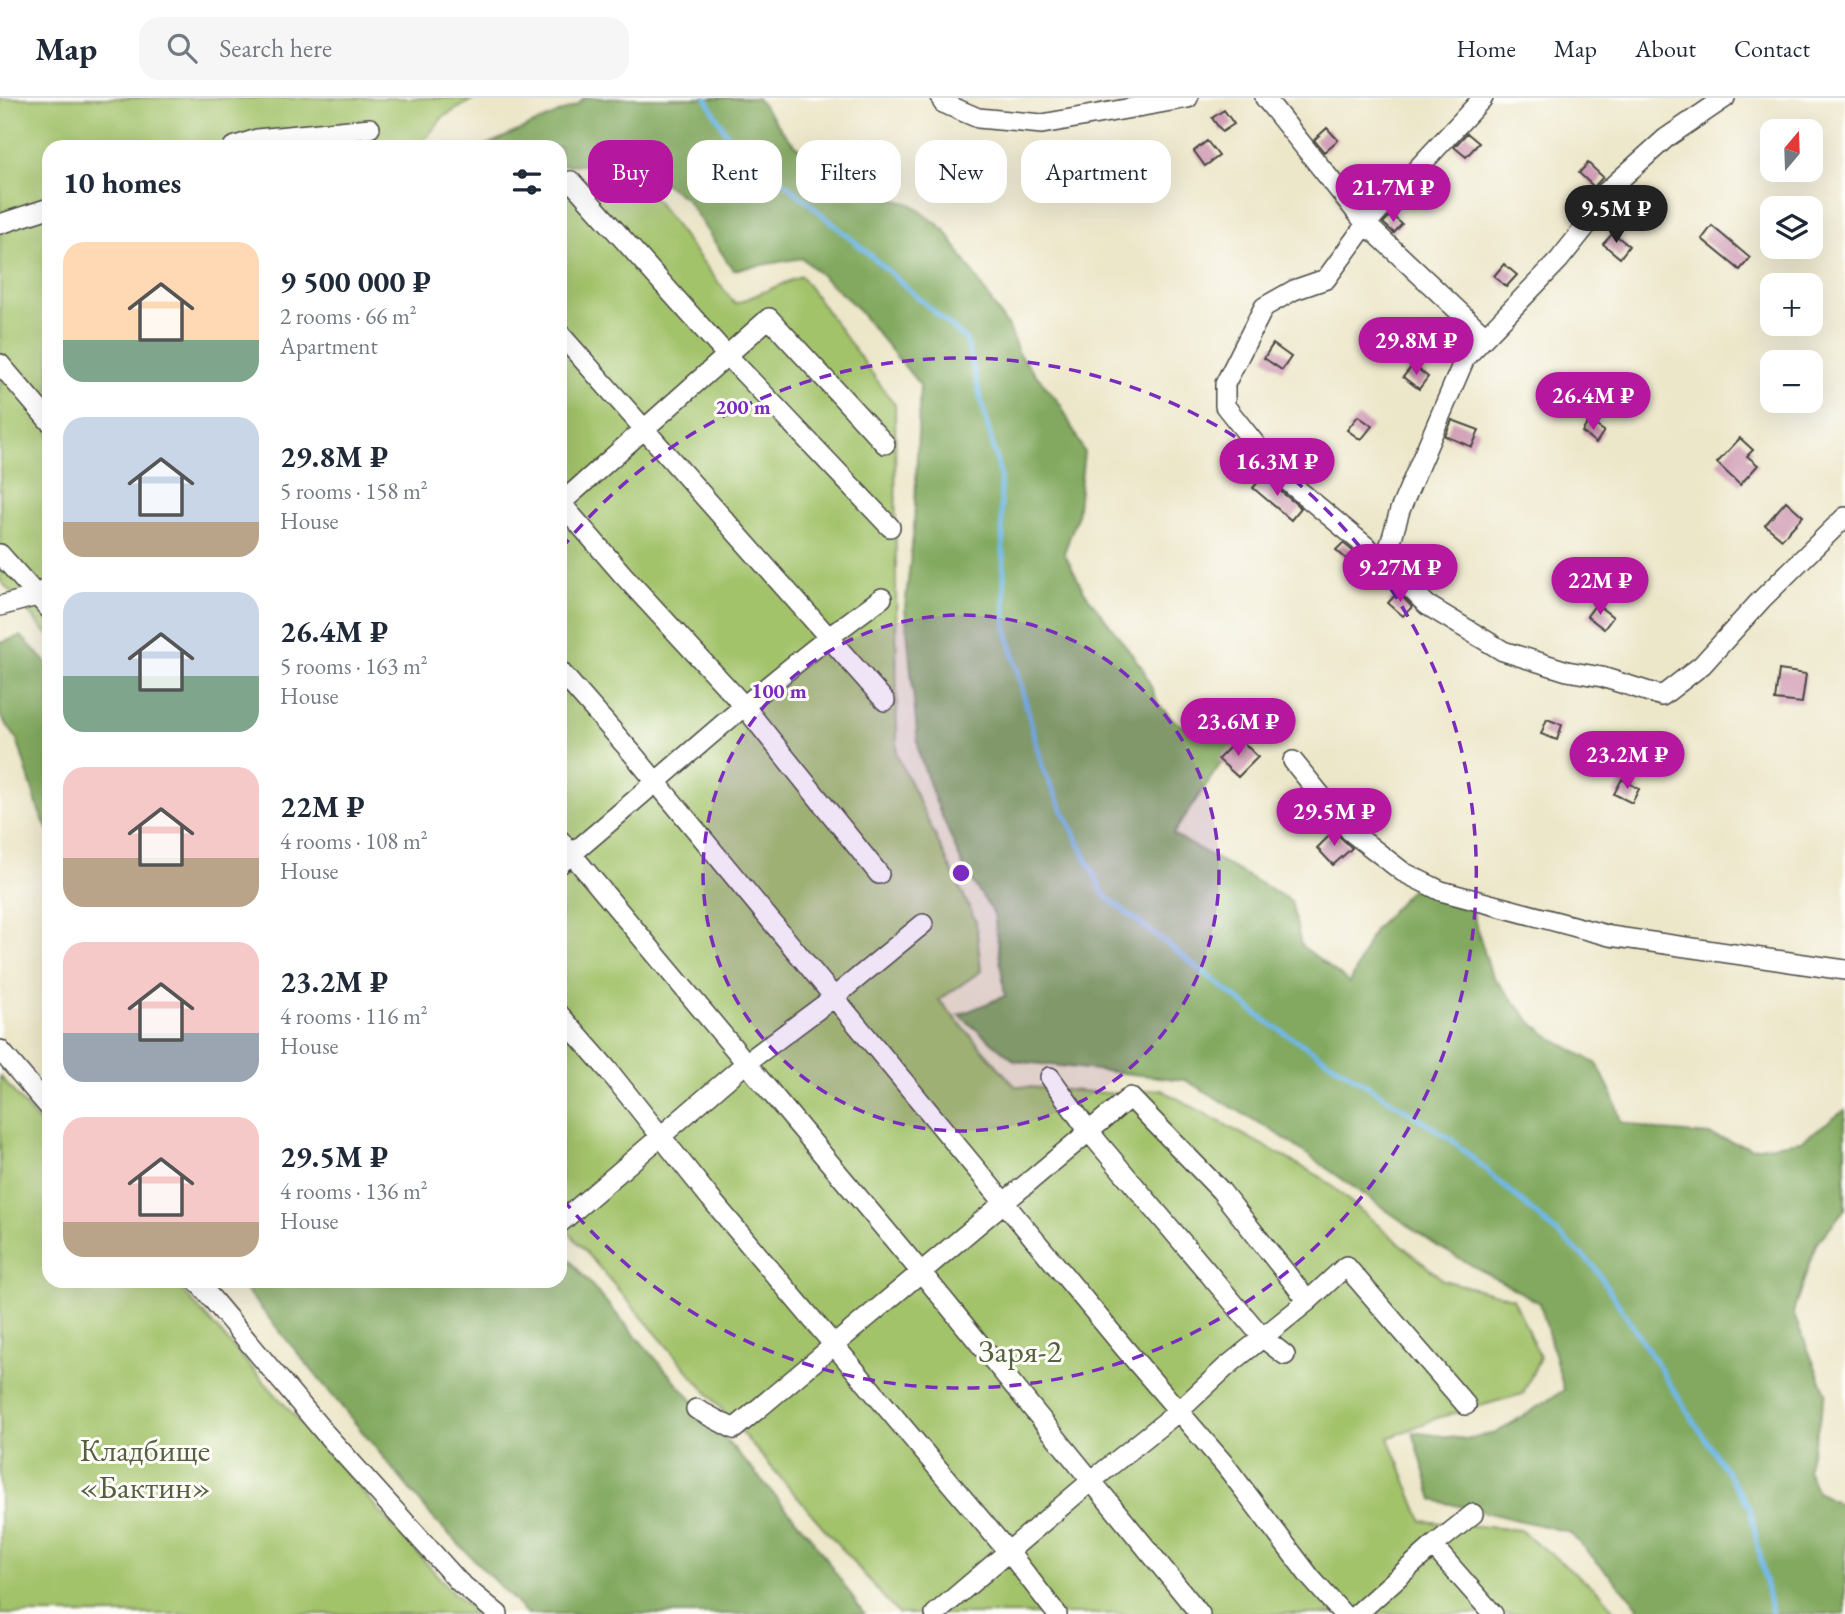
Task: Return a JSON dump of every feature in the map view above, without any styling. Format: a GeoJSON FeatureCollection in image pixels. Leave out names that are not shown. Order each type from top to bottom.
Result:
{"type":"FeatureCollection","features":[{"type":"Feature","properties":{"kind":"street"},"geometry":{"type":"LineString","coordinates":[[941,98],[943,103],[978,118],[1042,124],[1188,98]]}},
{"type":"Feature","properties":{"kind":"street"},"geometry":{"type":"LineString","coordinates":[[1265,98],[1366,224],[1485,336]]}},
{"type":"Feature","properties":{"kind":"street"},"geometry":{"type":"LineString","coordinates":[[1483,98],[1366,224],[1326,279],[1293,290],[1264,307],[1225,384],[1225,406],[1280,475],[1385,562],[1427,605],[1503,651],[1662,696],[1702,665],[1761,600],[1845,517]]}},
{"type":"Feature","properties":{"kind":"street"},"geometry":{"type":"LineString","coordinates":[[1385,562],[1401,510],[1465,358],[1559,260],[1591,220],[1606,192],[1666,138],[1725,98]]}},
{"type":"Feature","properties":{"kind":"street"},"geometry":{"type":"LineString","coordinates":[[254,140],[370,128]]}},
{"type":"Feature","properties":{"kind":"street"},"geometry":{"type":"LineString","coordinates":[[567,183],[571,181],[728,355],[890,527]]}},
{"type":"Feature","properties":{"kind":"street"},"geometry":{"type":"LineString","coordinates":[[0,224],[42,210]]}},
{"type":"Feature","properties":{"kind":"street"},"geometry":{"type":"LineString","coordinates":[[567,497],[769,318],[885,444]]}},
{"type":"Feature","properties":{"kind":"street"},"geometry":{"type":"LineString","coordinates":[[567,342],[885,701]]}},
{"type":"Feature","properties":{"kind":"street"},"geometry":{"type":"LineString","coordinates":[[0,364],[42,413]]}},
{"type":"Feature","properties":{"kind":"street"},"geometry":{"type":"LineString","coordinates":[[567,511],[744,706],[879,874]]}},
{"type":"Feature","properties":{"kind":"street"},"geometry":{"type":"LineString","coordinates":[[0,554],[42,594]]}},
{"type":"Feature","properties":{"kind":"street"},"geometry":{"type":"LineString","coordinates":[[0,606],[42,598]]}},
{"type":"Feature","properties":{"kind":"street"},"geometry":{"type":"LineString","coordinates":[[567,851],[827,637],[882,598]]}},
{"type":"Feature","properties":{"kind":"street"},"geometry":{"type":"LineString","coordinates":[[567,679],[1225,1465],[1310,1577],[1343,1614]]}},
{"type":"Feature","properties":{"kind":"street"},"geometry":{"type":"LineString","coordinates":[[1293,761],[1350,831],[1403,872],[1441,891],[1610,936],[1845,970]]}},
{"type":"Feature","properties":{"kind":"street"},"geometry":{"type":"LineString","coordinates":[[567,856],[746,1063],[921,1272],[1200,1614]]}},
{"type":"Feature","properties":{"kind":"street"},"geometry":{"type":"LineString","coordinates":[[567,1217],[746,1063],[833,998],[923,924]]}},
{"type":"Feature","properties":{"kind":"street"},"geometry":{"type":"LineString","coordinates":[[567,1023],[1057,1614]]}},
{"type":"Feature","properties":{"kind":"street"},"geometry":{"type":"LineString","coordinates":[[0,1050],[42,1096]]}},
{"type":"Feature","properties":{"kind":"street"},"geometry":{"type":"LineString","coordinates":[[1050,1077],[1090,1133],[1263,1339],[1285,1355]]}},
{"type":"Feature","properties":{"kind":"street"},"geometry":{"type":"LineString","coordinates":[[696,1409],[734,1429],[1130,1097],[1221,1191],[1308,1301]]}},
{"type":"Feature","properties":{"kind":"street"},"geometry":{"type":"LineString","coordinates":[[935,1614],[1007,1551],[1179,1411],[1226,1367],[1263,1339],[1346,1266],[1466,1405]]}},
{"type":"Feature","properties":{"kind":"street"},"geometry":{"type":"LineString","coordinates":[[203,1288],[324,1432],[450,1572],[498,1614]]}},
{"type":"Feature","properties":{"kind":"street"},"geometry":{"type":"LineString","coordinates":[[1357,1614],[1473,1514]]}},
{"type":"Feature","properties":{"kind":"street"},"geometry":{"type":"LineString","coordinates":[[1433,1546],[1493,1614]]}},
{"type":"Feature","properties":{"kind":"green space"},"geometry":{"type":"Polygon","coordinates":[[[0,98],[476,98],[443,117],[425,140],[42,140],[42,628],[0,580],[0,98]]]}},
{"type":"Feature","properties":{"kind":"green space"},"geometry":{"type":"Polygon","coordinates":[[[584,98],[757,98],[796,145],[796,203],[901,201],[911,204],[945,230],[1011,332],[1018,353],[1061,405],[1084,452],[1077,517],[1064,553],[1084,591],[1143,669],[1159,705],[1178,724],[1234,744],[1173,834],[1291,901],[1301,945],[1350,983],[1374,930],[1425,874],[1471,908],[1491,974],[1530,1021],[1552,1038],[1597,1064],[1614,1098],[1621,1122],[1661,1131],[1710,1135],[1752,1148],[1801,1141],[1845,1110],[1845,1209],[1816,1244],[1793,1313],[1826,1393],[1807,1470],[1817,1492],[1845,1507],[1845,1614],[1641,1614],[1635,1602],[1569,1532],[1433,1500],[1413,1432],[1465,1439],[1496,1433],[1564,1390],[1540,1303],[1437,1246],[1278,1134],[1185,1080],[1015,1061],[959,1015],[1005,996],[994,914],[965,871],[919,754],[905,608],[914,527],[920,385],[854,305],[802,258],[733,270],[689,203],[782,203],[782,140],[687,140],[687,201],[673,190],[673,140],[588,140],[588,165],[567,165],[567,140],[498,140],[577,105],[584,98]]]}},
{"type":"Feature","properties":{"kind":"green space","name":"Заря-2"},"geometry":{"type":"Polygon","coordinates":[[[588,179],[588,203],[658,203],[735,304],[801,276],[895,405],[897,755],[976,922],[981,971],[939,1000],[1015,1086],[1119,1094],[1160,1089],[1321,1177],[1443,1280],[1513,1298],[1540,1357],[1523,1394],[1437,1418],[1389,1438],[1422,1521],[1520,1530],[1602,1594],[1616,1614],[898,1614],[567,1230],[567,181],[588,179]]]}},
{"type":"Feature","properties":{"kind":"green space"},"geometry":{"type":"Polygon","coordinates":[[[21,636],[42,658],[42,818],[17,739],[0,716],[0,643],[21,636]]]}},
{"type":"Feature","properties":{"kind":"green space","name":"Кладбище «Бактин»"},"geometry":{"type":"Polygon","coordinates":[[[0,1076],[42,1126],[42,1288],[180,1288],[452,1592],[477,1614],[0,1614],[0,1076]]]}},
{"type":"Feature","properties":{"kind":"green space"},"geometry":{"type":"Polygon","coordinates":[[[567,1257],[811,1537],[864,1614],[527,1614],[434,1519],[244,1288],[567,1288],[567,1257]]]}},
{"type":"Feature","properties":{"kind":"building"},"geometry":{"type":"Polygon","coordinates":[[[1224,110],[1234,124],[1222,132],[1212,118],[1224,110]]]}},
{"type":"Feature","properties":{"kind":"building"},"geometry":{"type":"Polygon","coordinates":[[[1327,128],[1338,140],[1324,152],[1314,140],[1327,128]]]}},
{"type":"Feature","properties":{"kind":"building"},"geometry":{"type":"Polygon","coordinates":[[[1467,133],[1479,143],[1466,157],[1454,147],[1467,133]]]}},
{"type":"Feature","properties":{"kind":"building"},"geometry":{"type":"Polygon","coordinates":[[[1207,141],[1219,156],[1205,166],[1194,151],[1207,141]]]}},
{"type":"Feature","properties":{"kind":"building"},"geometry":{"type":"Polygon","coordinates":[[[1588,163],[1603,177],[1594,187],[1579,173],[1588,163]]]}},
{"type":"Feature","properties":{"kind":"building"},"geometry":{"type":"Polygon","coordinates":[[[1391,215],[1402,224],[1394,233],[1383,223],[1391,215]]]}},
{"type":"Feature","properties":{"kind":"building"},"geometry":{"type":"Polygon","coordinates":[[[1712,226],[1750,258],[1740,270],[1702,239],[1712,226]]]}},
{"type":"Feature","properties":{"kind":"building"},"geometry":{"type":"Polygon","coordinates":[[[1613,233],[1629,246],[1620,258],[1603,244],[1613,233]]]}},
{"type":"Feature","properties":{"kind":"building"},"geometry":{"type":"Polygon","coordinates":[[[1504,264],[1517,275],[1506,287],[1494,276],[1504,264]]]}},
{"type":"Feature","properties":{"kind":"building"},"geometry":{"type":"Polygon","coordinates":[[[1273,344],[1291,357],[1282,370],[1264,358],[1273,344]]]}},
{"type":"Feature","properties":{"kind":"building"},"geometry":{"type":"Polygon","coordinates":[[[1413,365],[1428,377],[1419,389],[1403,377],[1413,365]]]}},
{"type":"Feature","properties":{"kind":"building"},"geometry":{"type":"Polygon","coordinates":[[[1358,416],[1372,426],[1361,440],[1347,430],[1358,416]]]}},
{"type":"Feature","properties":{"kind":"building"},"geometry":{"type":"Polygon","coordinates":[[[1452,420],[1479,430],[1472,447],[1445,436],[1452,420]]]}},
{"type":"Feature","properties":{"kind":"building"},"geometry":{"type":"Polygon","coordinates":[[[1589,421],[1604,431],[1596,443],[1582,432],[1589,421]]]}},
{"type":"Feature","properties":{"kind":"building"},"geometry":{"type":"Polygon","coordinates":[[[1740,438],[1753,450],[1747,456],[1758,465],[1740,485],[1717,463],[1740,438]]]}},
{"type":"Feature","properties":{"kind":"building"},"geometry":{"type":"Polygon","coordinates":[[[1264,475],[1301,508],[1291,520],[1253,488],[1264,475]]]}},
{"type":"Feature","properties":{"kind":"building"},"geometry":{"type":"Polygon","coordinates":[[[1786,501],[1803,516],[1782,539],[1765,525],[1786,501]]]}},
{"type":"Feature","properties":{"kind":"building"},"geometry":{"type":"Polygon","coordinates":[[[1343,543],[1359,556],[1352,564],[1336,550],[1343,543]]]}},
{"type":"Feature","properties":{"kind":"building"},"geometry":{"type":"Polygon","coordinates":[[[1398,592],[1412,607],[1403,616],[1388,603],[1398,592]]]}},
{"type":"Feature","properties":{"kind":"building"},"geometry":{"type":"Polygon","coordinates":[[[1596,604],[1613,617],[1604,629],[1587,616],[1596,604]]]}},
{"type":"Feature","properties":{"kind":"building"},"geometry":{"type":"Polygon","coordinates":[[[1779,670],[1806,674],[1802,703],[1775,700],[1779,670]]]}},
{"type":"Feature","properties":{"kind":"building"},"geometry":{"type":"Polygon","coordinates":[[[1547,719],[1562,725],[1557,740],[1541,734],[1547,719]]]}},
{"type":"Feature","properties":{"kind":"building"},"geometry":{"type":"Polygon","coordinates":[[[1239,738],[1258,757],[1238,777],[1218,759],[1239,738]]]}},
{"type":"Feature","properties":{"kind":"building"},"geometry":{"type":"Polygon","coordinates":[[[1622,779],[1639,789],[1632,803],[1614,794],[1622,779]]]}},
{"type":"Feature","properties":{"kind":"building"},"geometry":{"type":"Polygon","coordinates":[[[1334,831],[1352,848],[1333,865],[1317,848],[1334,831]]]}},
{"type":"Feature","properties":{"kind":"waterway"},"geometry":{"type":"LineString","coordinates":[[706,98],[726,133],[966,340],[1000,474],[1006,627],[1043,769],[1104,895],[1266,1021],[1451,1139],[1593,1265],[1750,1508],[1772,1614]]}}]}
